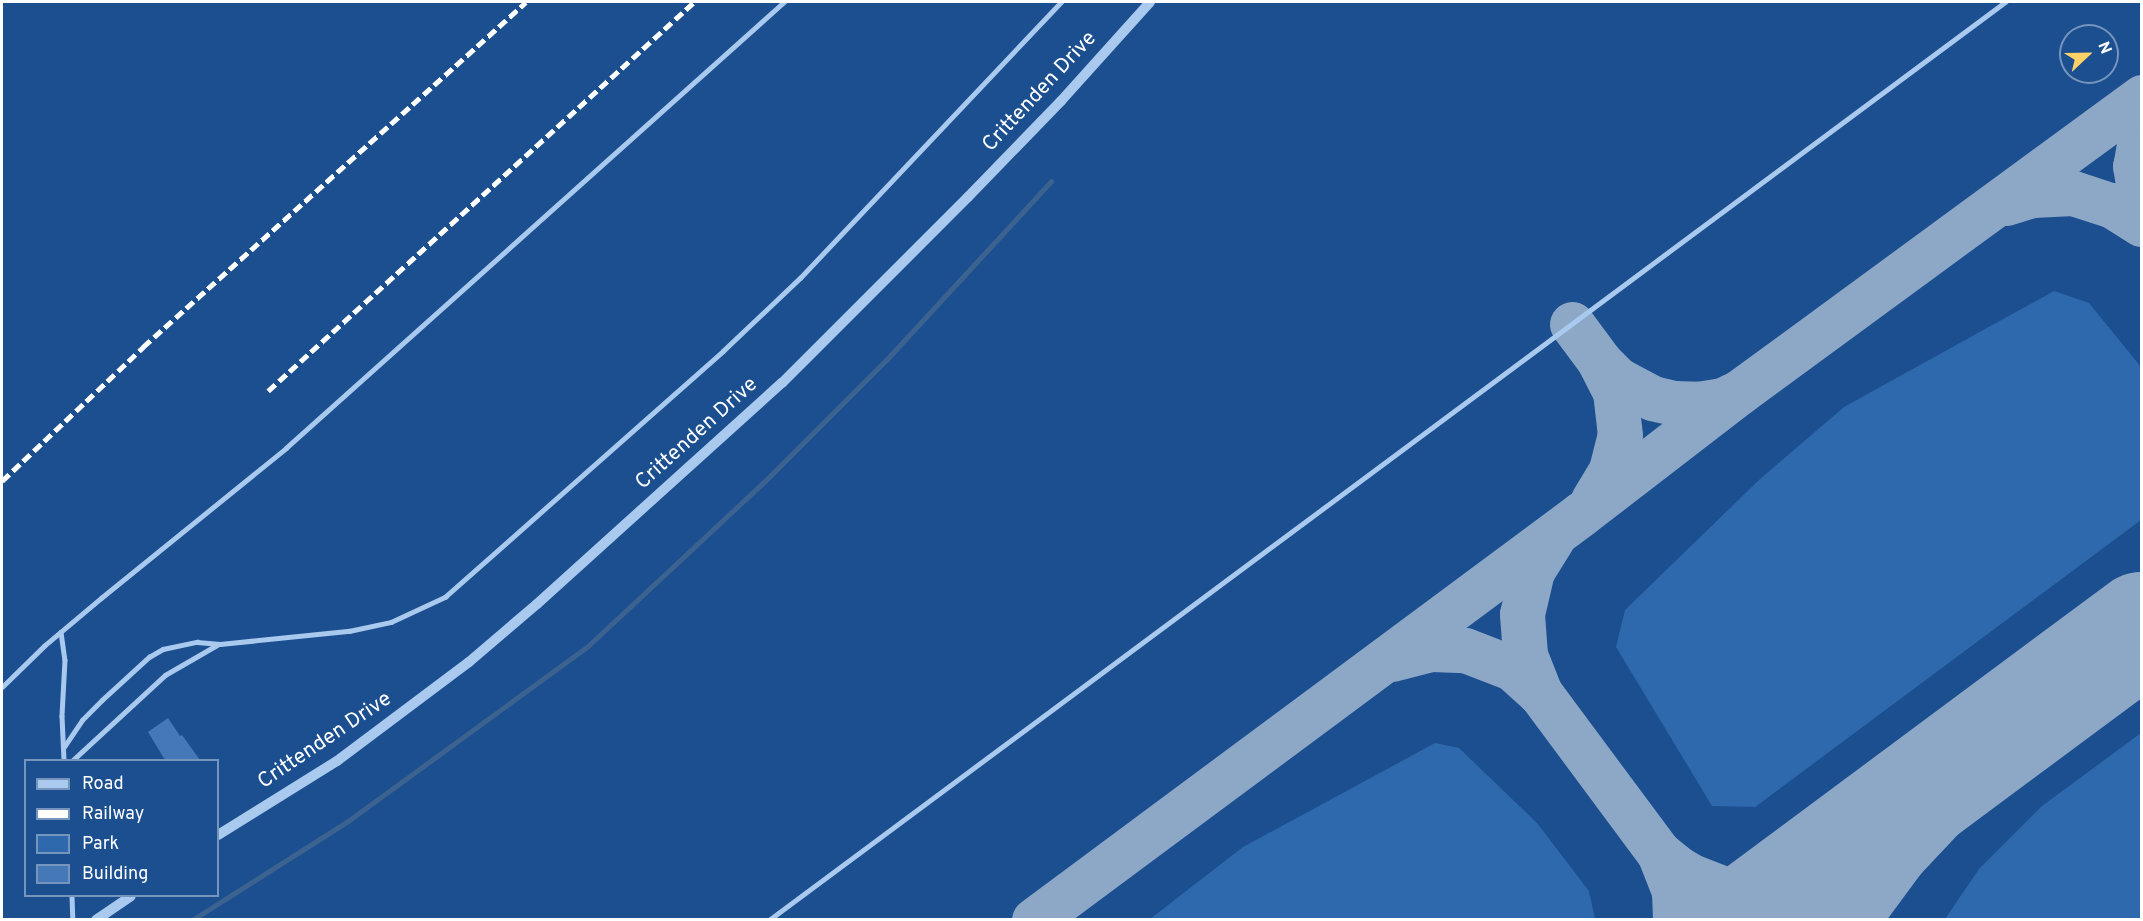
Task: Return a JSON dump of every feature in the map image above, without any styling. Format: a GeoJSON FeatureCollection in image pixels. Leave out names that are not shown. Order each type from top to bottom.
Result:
{"type":"FeatureCollection","features":[{"type":"Feature","properties":{"kind":"street","name":"Crittenden Drive"},"geometry":{"type":"LineString","coordinates":[[219,834],[337,761],[469,662],[537,604],[782,382],[1061,101],[1150,2]]}},
{"type":"Feature","properties":{"kind":"street"},"geometry":{"type":"LineString","coordinates":[[96,920],[130,897]]}},
{"type":"Feature","properties":{"kind":"lane"},"geometry":{"type":"LineString","coordinates":[[2,687],[61,632],[286,448],[784,2]]}},
{"type":"Feature","properties":{"kind":"lane"},"geometry":{"type":"LineString","coordinates":[[64,747],[82,720],[149,657],[178,644],[219,644],[349,631],[391,622],[445,597],[714,359],[800,278],[1061,2]]}},
{"type":"Feature","properties":{"kind":"lane"},"geometry":{"type":"LineString","coordinates":[[769,920],[2005,2]]}},
{"type":"Feature","properties":{"kind":"lane"},"geometry":{"type":"LineString","coordinates":[[61,632],[65,660],[64,759]]}},
{"type":"Feature","properties":{"kind":"lane"},"geometry":{"type":"LineString","coordinates":[[74,759],[165,675],[219,644]]}},
{"type":"Feature","properties":{"kind":"lane"},"geometry":{"type":"LineString","coordinates":[[72,897],[73,920]]}},
{"type":"Feature","properties":{"kind":"green space"},"geometry":{"type":"Polygon","coordinates":[[[2054,291],[2089,303],[2141,367],[2141,520],[1755,807],[1712,806],[1616,647],[1625,610],[1760,479],[1844,407],[2054,291]]]}},
{"type":"Feature","properties":{"kind":"green space"},"geometry":{"type":"Polygon","coordinates":[[[2141,733],[2141,919],[1945,919],[1979,869],[2042,806],[2141,733]]]}},
{"type":"Feature","properties":{"kind":"green space"},"geometry":{"type":"Polygon","coordinates":[[[1435,743],[1459,748],[1537,823],[1589,891],[1595,919],[1150,919],[1243,847],[1435,743]]]}},
{"type":"Feature","properties":{"kind":"building"},"geometry":{"type":"Polygon","coordinates":[[[168,718],[199,759],[164,759],[148,732],[168,718]]]}},
{"type":"Feature","properties":{"kind":"waterway"},"geometry":{"type":"LineString","coordinates":[[192,920],[348,821],[589,645],[771,475],[887,359],[1051,181]]}},
{"type":"Feature","properties":{"kind":"taxiway"},"geometry":{"type":"LineString","coordinates":[[1034,920],[1581,514],[1738,393],[2142,97]]}},
{"type":"Feature","properties":{"kind":"taxiway"},"geometry":{"type":"LineString","coordinates":[[2142,128],[2135,166],[2142,207]]}},
{"type":"Feature","properties":{"kind":"taxiway"},"geometry":{"type":"LineString","coordinates":[[2006,203],[2032,195],[2073,193],[2111,205],[2142,224]]}},
{"type":"Feature","properties":{"kind":"taxiway"},"geometry":{"type":"LineString","coordinates":[[1572,324],[1601,363],[1617,379],[1652,398],[1674,403],[1698,404],[1723,400],[1733,395]]}},
{"type":"Feature","properties":{"kind":"taxiway"},"geometry":{"type":"LineString","coordinates":[[1593,500],[1611,470],[1620,435],[1615,392],[1600,362]]}},
{"type":"Feature","properties":{"kind":"taxiway"},"geometry":{"type":"LineString","coordinates":[[1392,659],[1431,649],[1465,650],[1512,668],[1540,693],[1525,655],[1522,614],[1532,571],[1552,539]]}},
{"type":"Feature","properties":{"kind":"taxiway"},"geometry":{"type":"LineString","coordinates":[[1858,920],[1903,859],[1983,774],[2035,727],[2142,641]]}},
{"type":"Feature","properties":{"kind":"taxiway"},"geometry":{"type":"LineString","coordinates":[[1540,693],[1659,853],[1676,867],[1691,876],[1725,889],[1765,888],[1792,882],[1813,872]]}},
{"type":"Feature","properties":{"kind":"taxiway"},"geometry":{"type":"LineString","coordinates":[[1659,853],[1674,891],[1675,920]]}},
{"type":"Feature","properties":{"kind":"runway"},"geometry":{"type":"LineString","coordinates":[[1749,920],[2142,628]]}},
{"type":"Feature","properties":{"kind":"railway"},"geometry":{"type":"LineString","coordinates":[[2,481],[143,347],[526,2]]}},
{"type":"Feature","properties":{"kind":"railway"},"geometry":{"type":"LineString","coordinates":[[268,391],[694,2]]}}]}
